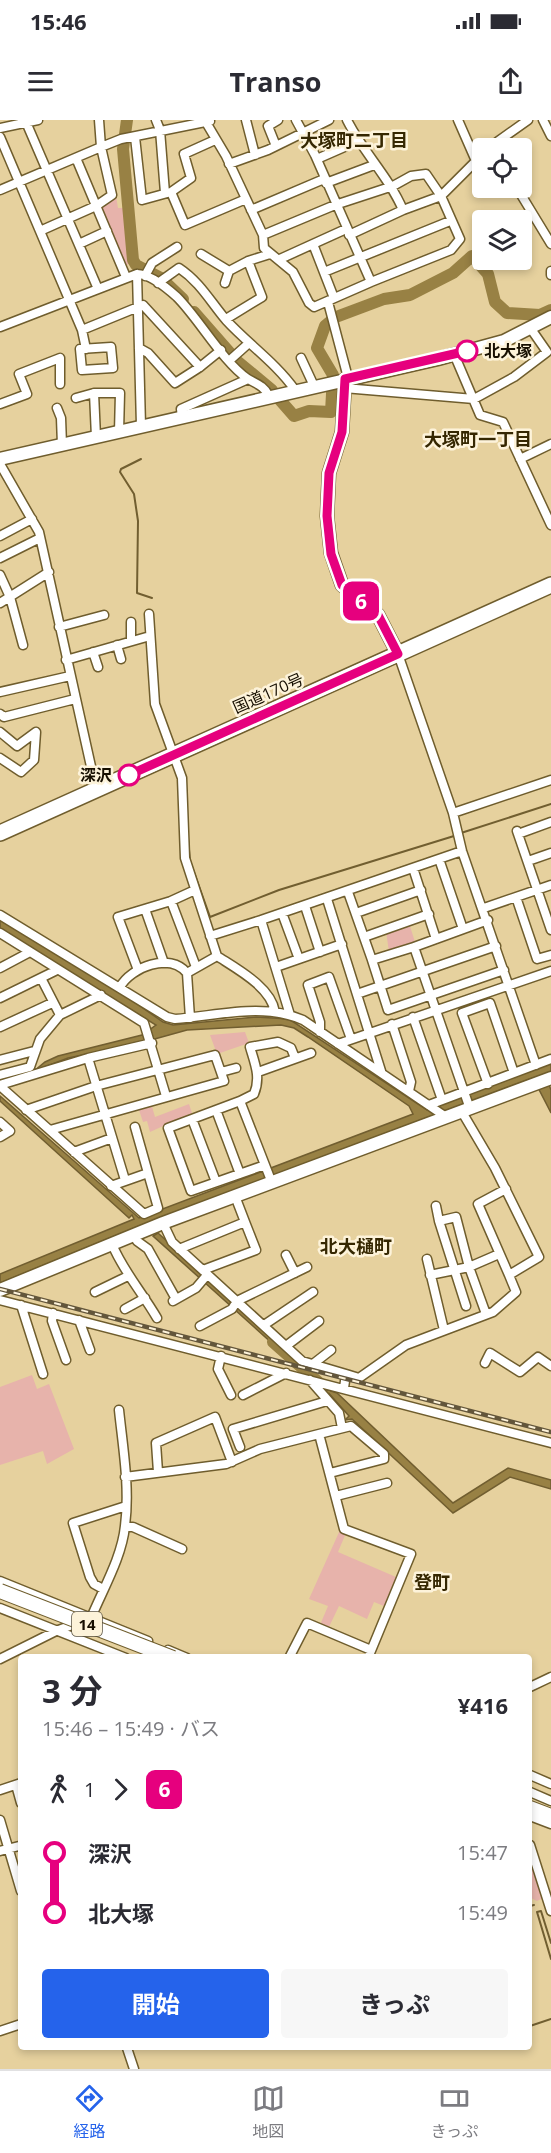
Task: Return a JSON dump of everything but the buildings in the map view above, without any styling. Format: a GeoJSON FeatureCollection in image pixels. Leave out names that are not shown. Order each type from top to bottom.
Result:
{"type":"FeatureCollection","features":[{"type":"Feature","properties":{"kind":"highway","name":"国道170号"},"geometry":{"type":"LineString","coordinates":[[0,833],[551,586]]}},
{"type":"Feature","properties":{"kind":"main road","name":"14"},"geometry":{"type":"LineString","coordinates":[[0,1591],[163,1654]]}},
{"type":"Feature","properties":{"kind":"main road","name":"14"},"geometry":{"type":"LineString","coordinates":[[0,1600],[139,1654]]}},
{"type":"Feature","properties":{"kind":"main road"},"geometry":{"type":"LineString","coordinates":[[532,1799],[551,1807]]}},
{"type":"Feature","properties":{"kind":"main road"},"geometry":{"type":"LineString","coordinates":[[532,1809],[551,1816]]}},
{"type":"Feature","properties":{"kind":"street"},"geometry":{"type":"LineString","coordinates":[[0,129],[38,120]]}},
{"type":"Feature","properties":{"kind":"street"},"geometry":{"type":"LineString","coordinates":[[40,231],[96,206],[112,195],[101,147],[99,120]]}},
{"type":"Feature","properties":{"kind":"street"},"geometry":{"type":"LineString","coordinates":[[156,120],[160,130],[168,192],[185,225],[246,199]]}},
{"type":"Feature","properties":{"kind":"street"},"geometry":{"type":"LineString","coordinates":[[246,120],[255,155]]}},
{"type":"Feature","properties":{"kind":"street"},"geometry":{"type":"LineString","coordinates":[[276,146],[268,126],[278,120]]}},
{"type":"Feature","properties":{"kind":"street"},"geometry":{"type":"LineString","coordinates":[[296,120],[317,159],[347,232],[371,282]]}},
{"type":"Feature","properties":{"kind":"street"},"geometry":{"type":"LineString","coordinates":[[229,164],[276,146],[329,120]]}},
{"type":"Feature","properties":{"kind":"street"},"geometry":{"type":"LineString","coordinates":[[347,120],[357,141],[393,186],[403,210]]}},
{"type":"Feature","properties":{"kind":"street"},"geometry":{"type":"LineString","coordinates":[[458,120],[472,145]]}},
{"type":"Feature","properties":{"kind":"street"},"geometry":{"type":"LineString","coordinates":[[503,138],[528,120]]}},
{"type":"Feature","properties":{"kind":"street"},"geometry":{"type":"LineString","coordinates":[[543,120],[551,136]]}},
{"type":"Feature","properties":{"kind":"street"},"geometry":{"type":"LineString","coordinates":[[26,122],[98,289]]}},
{"type":"Feature","properties":{"kind":"street"},"geometry":{"type":"LineString","coordinates":[[0,190],[127,138],[209,122],[215,140],[263,235],[264,248],[293,272],[309,303],[314,307],[451,250],[460,239],[450,221],[441,196],[426,174],[411,176],[393,186],[335,204],[263,235]]}},
{"type":"Feature","properties":{"kind":"street"},"geometry":{"type":"LineString","coordinates":[[0,137],[82,330],[86,348]]}},
{"type":"Feature","properties":{"kind":"street"},"geometry":{"type":"LineString","coordinates":[[127,138],[142,200],[168,192],[191,178],[183,154],[215,140]]}},
{"type":"Feature","properties":{"kind":"street"},"geometry":{"type":"LineString","coordinates":[[317,159],[357,141]]}},
{"type":"Feature","properties":{"kind":"street"},"geometry":{"type":"LineString","coordinates":[[76,158],[126,277]]}},
{"type":"Feature","properties":{"kind":"street"},"geometry":{"type":"LineString","coordinates":[[251,210],[325,181],[374,165]]}},
{"type":"Feature","properties":{"kind":"street"},"geometry":{"type":"LineString","coordinates":[[280,259],[313,244],[441,196],[472,167]]}},
{"type":"Feature","properties":{"kind":"street"},"geometry":{"type":"LineString","coordinates":[[523,198],[551,244]]}},
{"type":"Feature","properties":{"kind":"street"},"geometry":{"type":"LineString","coordinates":[[324,272],[450,221]]}},
{"type":"Feature","properties":{"kind":"street"},"geometry":{"type":"LineString","coordinates":[[79,244],[107,231]]}},
{"type":"Feature","properties":{"kind":"street"},"geometry":{"type":"LineString","coordinates":[[313,244],[324,272],[347,374],[342,432],[329,473],[327,516],[331,554],[342,585],[378,615],[398,654],[453,813],[462,851],[484,908],[536,1065]]}},
{"type":"Feature","properties":{"kind":"street"},"geometry":{"type":"LineString","coordinates":[[141,426],[138,308],[145,273],[152,263],[177,247]]}},
{"type":"Feature","properties":{"kind":"street"},"geometry":{"type":"LineString","coordinates":[[201,254],[229,270]]}},
{"type":"Feature","properties":{"kind":"street"},"geometry":{"type":"LineString","coordinates":[[225,283],[229,270],[270,254]]}},
{"type":"Feature","properties":{"kind":"street"},"geometry":{"type":"LineString","coordinates":[[225,319],[262,297],[248,261]]}},
{"type":"Feature","properties":{"kind":"street"},"geometry":{"type":"LineString","coordinates":[[158,283],[180,268],[196,280],[225,319],[277,368],[295,390]]}},
{"type":"Feature","properties":{"kind":"street"},"geometry":{"type":"LineString","coordinates":[[0,327],[70,302],[126,277],[145,273],[177,298],[230,360],[248,379],[265,389],[269,396]]}},
{"type":"Feature","properties":{"kind":"street"},"geometry":{"type":"LineString","coordinates":[[82,330],[143,305],[200,367]]}},
{"type":"Feature","properties":{"kind":"street"},"geometry":{"type":"LineString","coordinates":[[345,384],[504,341],[551,317]]}},
{"type":"Feature","properties":{"kind":"street"},"geometry":{"type":"LineString","coordinates":[[0,459],[314,386],[345,384],[474,399],[514,377],[547,352],[531,329]]}},
{"type":"Feature","properties":{"kind":"street"},"geometry":{"type":"LineString","coordinates":[[230,360],[249,343]]}},
{"type":"Feature","properties":{"kind":"street"},"geometry":{"type":"LineString","coordinates":[[111,346],[112,368],[82,370],[80,349],[86,348],[111,346]]}},
{"type":"Feature","properties":{"kind":"street"},"geometry":{"type":"LineString","coordinates":[[139,348],[148,352],[175,382],[200,367],[221,350]]}},
{"type":"Feature","properties":{"kind":"street"},"geometry":{"type":"LineString","coordinates":[[454,354],[480,415],[503,422],[551,525]]}},
{"type":"Feature","properties":{"kind":"street"},"geometry":{"type":"LineString","coordinates":[[0,404],[27,394],[19,374],[60,358],[60,384]]}},
{"type":"Feature","properties":{"kind":"street"},"geometry":{"type":"LineString","coordinates":[[301,358],[314,386]]}},
{"type":"Feature","properties":{"kind":"street"},"geometry":{"type":"LineString","coordinates":[[182,418],[181,409],[248,379]]}},
{"type":"Feature","properties":{"kind":"street"},"geometry":{"type":"LineString","coordinates":[[76,398],[94,393],[120,393],[119,432]]}},
{"type":"Feature","properties":{"kind":"street"},"geometry":{"type":"LineString","coordinates":[[94,393],[96,437]]}},
{"type":"Feature","properties":{"kind":"street"},"geometry":{"type":"LineString","coordinates":[[57,408],[61,418],[62,445]]}},
{"type":"Feature","properties":{"kind":"street"},"geometry":{"type":"LineString","coordinates":[[520,459],[551,444]]}},
{"type":"Feature","properties":{"kind":"street"},"geometry":{"type":"LineString","coordinates":[[0,464],[32,519],[40,538],[96,789]]}},
{"type":"Feature","properties":{"kind":"street"},"geometry":{"type":"LineString","coordinates":[[0,536],[32,519]]}},
{"type":"Feature","properties":{"kind":"street"},"geometry":{"type":"LineString","coordinates":[[0,558],[40,538]]}},
{"type":"Feature","properties":{"kind":"street"},"geometry":{"type":"LineString","coordinates":[[0,603],[49,572]]}},
{"type":"Feature","properties":{"kind":"street"},"geometry":{"type":"LineString","coordinates":[[0,575],[10,597],[23,645]]}},
{"type":"Feature","properties":{"kind":"street"},"geometry":{"type":"LineString","coordinates":[[149,614],[154,704],[174,755],[182,785],[185,858],[195,890],[217,956],[258,986],[274,1002],[275,1012]]}},
{"type":"Feature","properties":{"kind":"street"},"geometry":{"type":"LineString","coordinates":[[59,627],[104,615]]}},
{"type":"Feature","properties":{"kind":"street"},"geometry":{"type":"LineString","coordinates":[[131,622],[131,641]]}},
{"type":"Feature","properties":{"kind":"street"},"geometry":{"type":"LineString","coordinates":[[66,660],[150,636]]}},
{"type":"Feature","properties":{"kind":"street"},"geometry":{"type":"LineString","coordinates":[[117,645],[121,659]]}},
{"type":"Feature","properties":{"kind":"street"},"geometry":{"type":"LineString","coordinates":[[93,652],[98,667]]}},
{"type":"Feature","properties":{"kind":"street"},"geometry":{"type":"LineString","coordinates":[[0,692],[70,676]]}},
{"type":"Feature","properties":{"kind":"street"},"geometry":{"type":"LineString","coordinates":[[1,717],[75,699]]}},
{"type":"Feature","properties":{"kind":"street"},"geometry":{"type":"LineString","coordinates":[[0,732],[17,746],[36,732],[33,760],[21,772],[0,758]]}},
{"type":"Feature","properties":{"kind":"street"},"geometry":{"type":"LineString","coordinates":[[453,813],[551,780]]}},
{"type":"Feature","properties":{"kind":"street"},"geometry":{"type":"LineString","coordinates":[[551,822],[518,832],[551,930]]}},
{"type":"Feature","properties":{"kind":"street"},"geometry":{"type":"LineString","coordinates":[[210,936],[348,892],[462,851]]}},
{"type":"Feature","properties":{"kind":"street"},"geometry":{"type":"LineString","coordinates":[[528,861],[551,853]]}},
{"type":"Feature","properties":{"kind":"street"},"geometry":{"type":"LineString","coordinates":[[439,859],[463,929]]}},
{"type":"Feature","properties":{"kind":"street"},"geometry":{"type":"LineString","coordinates":[[413,868],[436,939]]}},
{"type":"Feature","properties":{"kind":"street"},"geometry":{"type":"LineString","coordinates":[[484,908],[551,885]]}},
{"type":"Feature","properties":{"kind":"street"},"geometry":{"type":"LineString","coordinates":[[138,970],[118,917],[171,901],[195,890]]}},
{"type":"Feature","properties":{"kind":"street"},"geometry":{"type":"LineString","coordinates":[[356,913],[421,890]]}},
{"type":"Feature","properties":{"kind":"street"},"geometry":{"type":"LineString","coordinates":[[348,892],[388,1010],[504,970]]}},
{"type":"Feature","properties":{"kind":"street"},"geometry":{"type":"LineString","coordinates":[[516,897],[537,959],[551,955]]}},
{"type":"Feature","properties":{"kind":"street"},"geometry":{"type":"LineString","coordinates":[[327,899],[381,1071]]}},
{"type":"Feature","properties":{"kind":"street"},"geometry":{"type":"LineString","coordinates":[[171,901],[196,968]]}},
{"type":"Feature","properties":{"kind":"street"},"geometry":{"type":"LineString","coordinates":[[304,906],[320,952]]}},
{"type":"Feature","properties":{"kind":"street"},"geometry":{"type":"LineString","coordinates":[[145,909],[164,963]]}},
{"type":"Feature","properties":{"kind":"street"},"geometry":{"type":"LineString","coordinates":[[282,913],[299,959]]}},
{"type":"Feature","properties":{"kind":"street"},"geometry":{"type":"LineString","coordinates":[[364,937],[429,914]]}},
{"type":"Feature","properties":{"kind":"street"},"geometry":{"type":"LineString","coordinates":[[0,915],[167,1017],[190,1018],[246,1011],[291,1015],[381,1071],[443,1116]]}},
{"type":"Feature","properties":{"kind":"street"},"geometry":{"type":"LineString","coordinates":[[261,920],[291,1015]]}},
{"type":"Feature","properties":{"kind":"street"},"geometry":{"type":"LineString","coordinates":[[372,960],[488,920]]}},
{"type":"Feature","properties":{"kind":"street"},"geometry":{"type":"LineString","coordinates":[[0,933],[144,1023],[152,1042],[166,1096]]}},
{"type":"Feature","properties":{"kind":"street"},"geometry":{"type":"LineString","coordinates":[[276,967],[342,945]]}},
{"type":"Feature","properties":{"kind":"street"},"geometry":{"type":"LineString","coordinates":[[357,994],[496,946]]}},
{"type":"Feature","properties":{"kind":"street"},"geometry":{"type":"LineString","coordinates":[[414,947],[465,1093],[467,1108],[538,1257],[509,1275]]}},
{"type":"Feature","properties":{"kind":"street"},"geometry":{"type":"LineString","coordinates":[[0,968],[30,952]]}},
{"type":"Feature","properties":{"kind":"street"},"geometry":{"type":"LineString","coordinates":[[187,973],[217,956]]}},
{"type":"Feature","properties":{"kind":"street"},"geometry":{"type":"LineString","coordinates":[[120,987],[130,973],[164,963],[173,963],[187,973]]}},
{"type":"Feature","properties":{"kind":"street"},"geometry":{"type":"LineString","coordinates":[[0,998],[57,970]]}},
{"type":"Feature","properties":{"kind":"street"},"geometry":{"type":"LineString","coordinates":[[338,1044],[551,971]]}},
{"type":"Feature","properties":{"kind":"street"},"geometry":{"type":"LineString","coordinates":[[187,973],[190,1018]]}},
{"type":"Feature","properties":{"kind":"street"},"geometry":{"type":"LineString","coordinates":[[320,1032],[320,1022],[308,985],[329,977],[351,1039]]}},
{"type":"Feature","properties":{"kind":"street"},"geometry":{"type":"LineString","coordinates":[[41,978],[60,1015]]}},
{"type":"Feature","properties":{"kind":"street"},"geometry":{"type":"LineString","coordinates":[[0,1075],[30,1067],[34,1051],[60,1015],[101,995]]}},
{"type":"Feature","properties":{"kind":"street"},"geometry":{"type":"LineString","coordinates":[[0,1027],[52,1003]]}},
{"type":"Feature","properties":{"kind":"street"},"geometry":{"type":"LineString","coordinates":[[488,1084],[462,1012],[490,1003],[514,1073]]}},
{"type":"Feature","properties":{"kind":"street"},"geometry":{"type":"LineString","coordinates":[[412,1017],[442,1100]]}},
{"type":"Feature","properties":{"kind":"street"},"geometry":{"type":"LineString","coordinates":[[392,1024],[411,1082],[409,1091]]}},
{"type":"Feature","properties":{"kind":"street"},"geometry":{"type":"LineString","coordinates":[[135,1127],[159,1208],[144,1214],[0,1086],[88,1058],[152,1042]]}},
{"type":"Feature","properties":{"kind":"street"},"geometry":{"type":"LineString","coordinates":[[265,1167],[191,1191],[168,1128],[254,1094],[258,1083],[258,1072],[250,1047],[278,1042],[291,1048],[296,1058]]}},
{"type":"Feature","properties":{"kind":"street"},"geometry":{"type":"LineString","coordinates":[[0,1060],[34,1051]]}},
{"type":"Feature","properties":{"kind":"street"},"geometry":{"type":"LineString","coordinates":[[258,1072],[310,1053]]}},
{"type":"Feature","properties":{"kind":"street"},"geometry":{"type":"LineString","coordinates":[[26,1110],[96,1086],[215,1055],[224,1081],[50,1130]]}},
{"type":"Feature","properties":{"kind":"street"},"geometry":{"type":"LineString","coordinates":[[88,1058],[125,1180]]}},
{"type":"Feature","properties":{"kind":"street"},"geometry":{"type":"LineString","coordinates":[[430,1106],[551,1059]]}},
{"type":"Feature","properties":{"kind":"street"},"geometry":{"type":"LineString","coordinates":[[221,1072],[236,1068]]}},
{"type":"Feature","properties":{"kind":"street"},"geometry":{"type":"LineString","coordinates":[[0,1290],[208,1204],[236,1196],[443,1116],[547,1082]]}},
{"type":"Feature","properties":{"kind":"street"},"geometry":{"type":"LineString","coordinates":[[240,1101],[271,1181]]}},
{"type":"Feature","properties":{"kind":"street"},"geometry":{"type":"LineString","coordinates":[[216,1110],[240,1174]]}},
{"type":"Feature","properties":{"kind":"street"},"geometry":{"type":"LineString","coordinates":[[192,1119],[216,1182]]}},
{"type":"Feature","properties":{"kind":"street"},"geometry":{"type":"LineString","coordinates":[[0,1122],[10,1131],[0,1137]]}},
{"type":"Feature","properties":{"kind":"street"},"geometry":{"type":"LineString","coordinates":[[74,1152],[112,1137]]}},
{"type":"Feature","properties":{"kind":"street"},"geometry":{"type":"LineString","coordinates":[[111,1186],[148,1173]]}},
{"type":"Feature","properties":{"kind":"street"},"geometry":{"type":"LineString","coordinates":[[203,1189],[208,1204]]}},
{"type":"Feature","properties":{"kind":"street"},"geometry":{"type":"LineString","coordinates":[[149,1229],[172,1242],[235,1304],[264,1325],[302,1361],[359,1378],[406,1346],[486,1314],[516,1292],[478,1204],[506,1189]]}},
{"type":"Feature","properties":{"kind":"street"},"geometry":{"type":"LineString","coordinates":[[149,1229],[137,1241],[148,1249],[175,1300],[204,1275],[256,1250],[236,1196]]}},
{"type":"Feature","properties":{"kind":"street"},"geometry":{"type":"LineString","coordinates":[[436,1206],[466,1306]]}},
{"type":"Feature","properties":{"kind":"street"},"geometry":{"type":"LineString","coordinates":[[440,1221],[456,1217],[469,1267],[486,1314]]}},
{"type":"Feature","properties":{"kind":"street"},"geometry":{"type":"LineString","coordinates":[[179,1249],[245,1222]]}},
{"type":"Feature","properties":{"kind":"street"},"geometry":{"type":"LineString","coordinates":[[112,1244],[128,1276],[157,1318]]}},
{"type":"Feature","properties":{"kind":"street"},"geometry":{"type":"LineString","coordinates":[[430,1275],[469,1267],[499,1254]]}},
{"type":"Feature","properties":{"kind":"street"},"geometry":{"type":"LineString","coordinates":[[286,1255],[295,1273]]}},
{"type":"Feature","properties":{"kind":"street"},"geometry":{"type":"LineString","coordinates":[[427,1259],[444,1330]]}},
{"type":"Feature","properties":{"kind":"street"},"geometry":{"type":"LineString","coordinates":[[200,1326],[235,1304],[307,1267]]}},
{"type":"Feature","properties":{"kind":"street"},"geometry":{"type":"LineString","coordinates":[[95,1293],[128,1276]]}},
{"type":"Feature","properties":{"kind":"street"},"geometry":{"type":"LineString","coordinates":[[264,1325],[313,1292]]}},
{"type":"Feature","properties":{"kind":"street"},"geometry":{"type":"LineString","coordinates":[[125,1309],[145,1298]]}},
{"type":"Feature","properties":{"kind":"street"},"geometry":{"type":"LineString","coordinates":[[0,1300],[551,1443]]}},
{"type":"Feature","properties":{"kind":"street"},"geometry":{"type":"LineString","coordinates":[[21,1305],[43,1374]]}},
{"type":"Feature","properties":{"kind":"street"},"geometry":{"type":"LineString","coordinates":[[53,1313],[52,1321],[66,1360]]}},
{"type":"Feature","properties":{"kind":"street"},"geometry":{"type":"LineString","coordinates":[[79,1320],[90,1350]]}},
{"type":"Feature","properties":{"kind":"street"},"geometry":{"type":"LineString","coordinates":[[286,1346],[319,1321]]}},
{"type":"Feature","properties":{"kind":"street"},"geometry":{"type":"LineString","coordinates":[[313,1364],[332,1350]]}},
{"type":"Feature","properties":{"kind":"street"},"geometry":{"type":"LineString","coordinates":[[485,1363],[490,1353],[520,1372],[538,1357],[551,1366]]}},
{"type":"Feature","properties":{"kind":"street"},"geometry":{"type":"LineString","coordinates":[[220,1356],[218,1369],[231,1395]]}},
{"type":"Feature","properties":{"kind":"street"},"geometry":{"type":"LineString","coordinates":[[243,1395],[286,1373]]}},
{"type":"Feature","properties":{"kind":"street"},"geometry":{"type":"LineString","coordinates":[[339,1387],[346,1374]]}},
{"type":"Feature","properties":{"kind":"street"},"geometry":{"type":"LineString","coordinates":[[312,1380],[339,1413],[342,1428]]}},
{"type":"Feature","properties":{"kind":"street"},"geometry":{"type":"LineString","coordinates":[[240,1447],[233,1429],[327,1401]]}},
{"type":"Feature","properties":{"kind":"street"},"geometry":{"type":"LineString","coordinates":[[0,1659],[56,1631],[91,1618],[125,1527],[125,1477],[119,1410]]}},
{"type":"Feature","properties":{"kind":"street"},"geometry":{"type":"LineString","coordinates":[[158,1472],[156,1443],[215,1417],[232,1461]]}},
{"type":"Feature","properties":{"kind":"street"},"geometry":{"type":"LineString","coordinates":[[125,1477],[232,1461],[260,1449],[351,1426],[384,1454],[384,1459],[330,1473]]}},
{"type":"Feature","properties":{"kind":"street"},"geometry":{"type":"LineString","coordinates":[[291,1654],[307,1623],[369,1654],[411,1554],[344,1529],[319,1434]]}},
{"type":"Feature","properties":{"kind":"street"},"geometry":{"type":"LineString","coordinates":[[336,1496],[387,1483]]}},
{"type":"Feature","properties":{"kind":"street"},"geometry":{"type":"LineString","coordinates":[[103,1589],[94,1584],[90,1577],[73,1523],[126,1506]]}},
{"type":"Feature","properties":{"kind":"street"},"geometry":{"type":"LineString","coordinates":[[125,1527],[133,1527],[183,1549]]}},
{"type":"Feature","properties":{"kind":"street"},"geometry":{"type":"LineString","coordinates":[[0,1581],[177,1654]]}},
{"type":"Feature","properties":{"kind":"street"},"geometry":{"type":"LineString","coordinates":[[0,1608],[115,1654]]}},
{"type":"Feature","properties":{"kind":"street"},"geometry":{"type":"LineString","coordinates":[[532,1686],[551,1677]]}},
{"type":"Feature","properties":{"kind":"street"},"geometry":{"type":"LineString","coordinates":[[532,1776],[551,1784]]}},
{"type":"Feature","properties":{"kind":"street"},"geometry":{"type":"LineString","coordinates":[[0,1790],[18,1784]]}},
{"type":"Feature","properties":{"kind":"street"},"geometry":{"type":"LineString","coordinates":[[532,1793],[551,1801]]}},
{"type":"Feature","properties":{"kind":"street"},"geometry":{"type":"LineString","coordinates":[[532,1817],[551,1824]]}},
{"type":"Feature","properties":{"kind":"street"},"geometry":{"type":"LineString","coordinates":[[0,1820],[4,1850],[18,1884]]}},
{"type":"Feature","properties":{"kind":"street"},"geometry":{"type":"LineString","coordinates":[[532,1851],[551,1911]]}},
{"type":"Feature","properties":{"kind":"street"},"geometry":{"type":"LineString","coordinates":[[0,2031],[18,2025]]}},
{"type":"Feature","properties":{"kind":"street"},"geometry":{"type":"LineString","coordinates":[[128,2050],[134,2069]]}},
{"type":"Feature","properties":{"kind":"shaded area"},"geometry":{"type":"Polygon","coordinates":[[[116,196],[118,208],[126,208],[131,263],[124,266],[101,207],[116,196]]]}},
{"type":"Feature","properties":{"kind":"shaded area"},"geometry":{"type":"Polygon","coordinates":[[[0,919],[127,997],[163,1022],[173,1025],[256,1017],[289,1019],[427,1110],[551,1063],[551,1071],[545,1074],[551,1090],[551,1113],[533,1078],[139,1226],[0,1283],[0,1274],[134,1219],[132,1215],[129,1218],[0,1101],[0,1096],[139,1218],[413,1114],[409,1106],[308,1037],[294,1028],[281,1025],[187,1030],[133,1045],[68,1058],[34,1071],[45,1062],[58,1056],[142,1035],[156,1025],[0,930],[0,919]]]}},
{"type":"Feature","properties":{"kind":"shaded area"},"geometry":{"type":"Polygon","coordinates":[[[409,923],[415,942],[389,952],[386,931],[409,923]]]}},
{"type":"Feature","properties":{"kind":"shaded area"},"geometry":{"type":"Polygon","coordinates":[[[245,1032],[249,1043],[217,1054],[210,1035],[245,1032]]]}},
{"type":"Feature","properties":{"kind":"shaded area"},"geometry":{"type":"Polygon","coordinates":[[[151,1103],[155,1117],[189,1104],[192,1113],[150,1132],[147,1121],[143,1122],[138,1107],[151,1103]]]}},
{"type":"Feature","properties":{"kind":"shaded area"},"geometry":{"type":"Polygon","coordinates":[[[158,1233],[286,1350],[284,1354],[153,1236],[158,1233]]]}},
{"type":"Feature","properties":{"kind":"shaded area"},"geometry":{"type":"Polygon","coordinates":[[[32,1375],[37,1389],[49,1384],[74,1449],[47,1464],[43,1451],[0,1465],[0,1387],[32,1375]]]}},
{"type":"Feature","properties":{"kind":"shaded area"},"geometry":{"type":"Polygon","coordinates":[[[325,1389],[337,1393],[453,1503],[508,1468],[551,1480],[551,1489],[510,1477],[453,1513],[352,1419],[345,1420],[349,1416],[325,1389]]]}},
{"type":"Feature","properties":{"kind":"shaded area"},"geometry":{"type":"Polygon","coordinates":[[[340,1530],[346,1533],[338,1552],[396,1577],[384,1606],[374,1602],[367,1619],[339,1606],[328,1629],[320,1625],[328,1606],[309,1599],[340,1530]]]}},
{"type":"Feature","properties":{"kind":"shaded area"},"geometry":{"type":"Polygon","coordinates":[[[532,1862],[543,1898],[537,1901],[532,1898],[532,1862]]]}},
{"type":"Feature","properties":{"kind":"waterway"},"geometry":{"type":"LineString","coordinates":[[127,120],[123,149],[133,260],[136,265],[161,278],[183,299]]}},
{"type":"Feature","properties":{"kind":"waterway"},"geometry":{"type":"LineString","coordinates":[[280,400],[294,416],[309,411],[331,412],[333,375],[317,348],[325,326],[336,317],[384,299],[410,295],[453,273],[472,256],[488,274],[495,302],[507,313],[540,315],[551,310]]}},
{"type":"Feature","properties":{"kind":"waterway"},"geometry":{"type":"LineString","coordinates":[[194,312],[237,361],[272,390]]}},
{"type":"Feature","properties":{"kind":"waterway"},"geometry":{"type":"LineString","coordinates":[[141,459],[121,469],[120,472],[134,494],[138,521],[137,593],[152,598]]}},
{"type":"Feature","properties":{"kind":"waterway"},"geometry":{"type":"LineString","coordinates":[[461,833],[551,804]]}},
{"type":"Feature","properties":{"kind":"waterway"},"geometry":{"type":"LineString","coordinates":[[188,838],[190,861],[210,917],[279,890],[454,836]]}},
{"type":"Feature","properties":{"kind":"waterway"},"geometry":{"type":"LineString","coordinates":[[273,1342],[325,1388]]}},
{"type":"Feature","properties":{"kind":"waterway"},"geometry":{"type":"LineString","coordinates":[[551,1943],[541,1911],[537,1912],[551,1959]]}},
{"type":"Feature","properties":{"kind":"waterway"},"geometry":{"type":"LineString","coordinates":[[532,2025],[551,2019]]}},
{"type":"Feature","properties":{"kind":"railway"},"geometry":{"type":"LineString","coordinates":[[0,1289],[551,1432]]}},
{"type":"Feature","properties":{"kind":"bus line","name":"6"},"geometry":{"type":"LineString","coordinates":[[129,775],[398,654],[387,628],[378,615],[342,585],[331,554],[327,516],[329,473],[342,432],[345,412],[345,379],[467,351]]}},
{"type":"Feature","properties":{"kind":"place","name":"北大塚"},"geometry":{"type":"Point","coordinates":[467,351]}},
{"type":"Feature","properties":{"kind":"place","name":"深沢"},"geometry":{"type":"Point","coordinates":[129,775]}},
{"type":"Feature","properties":{"kind":"district","name":"大塚町二丁目"},"geometry":{"type":"Point","coordinates":[354,140]}},
{"type":"Feature","properties":{"kind":"district","name":"大塚町一丁目"},"geometry":{"type":"Point","coordinates":[478,439]}},
{"type":"Feature","properties":{"kind":"district","name":"北大樋町"},"geometry":{"type":"Point","coordinates":[356,1246]}},
{"type":"Feature","properties":{"kind":"district","name":"登町"},"geometry":{"type":"Point","coordinates":[432,1582]}}]}
